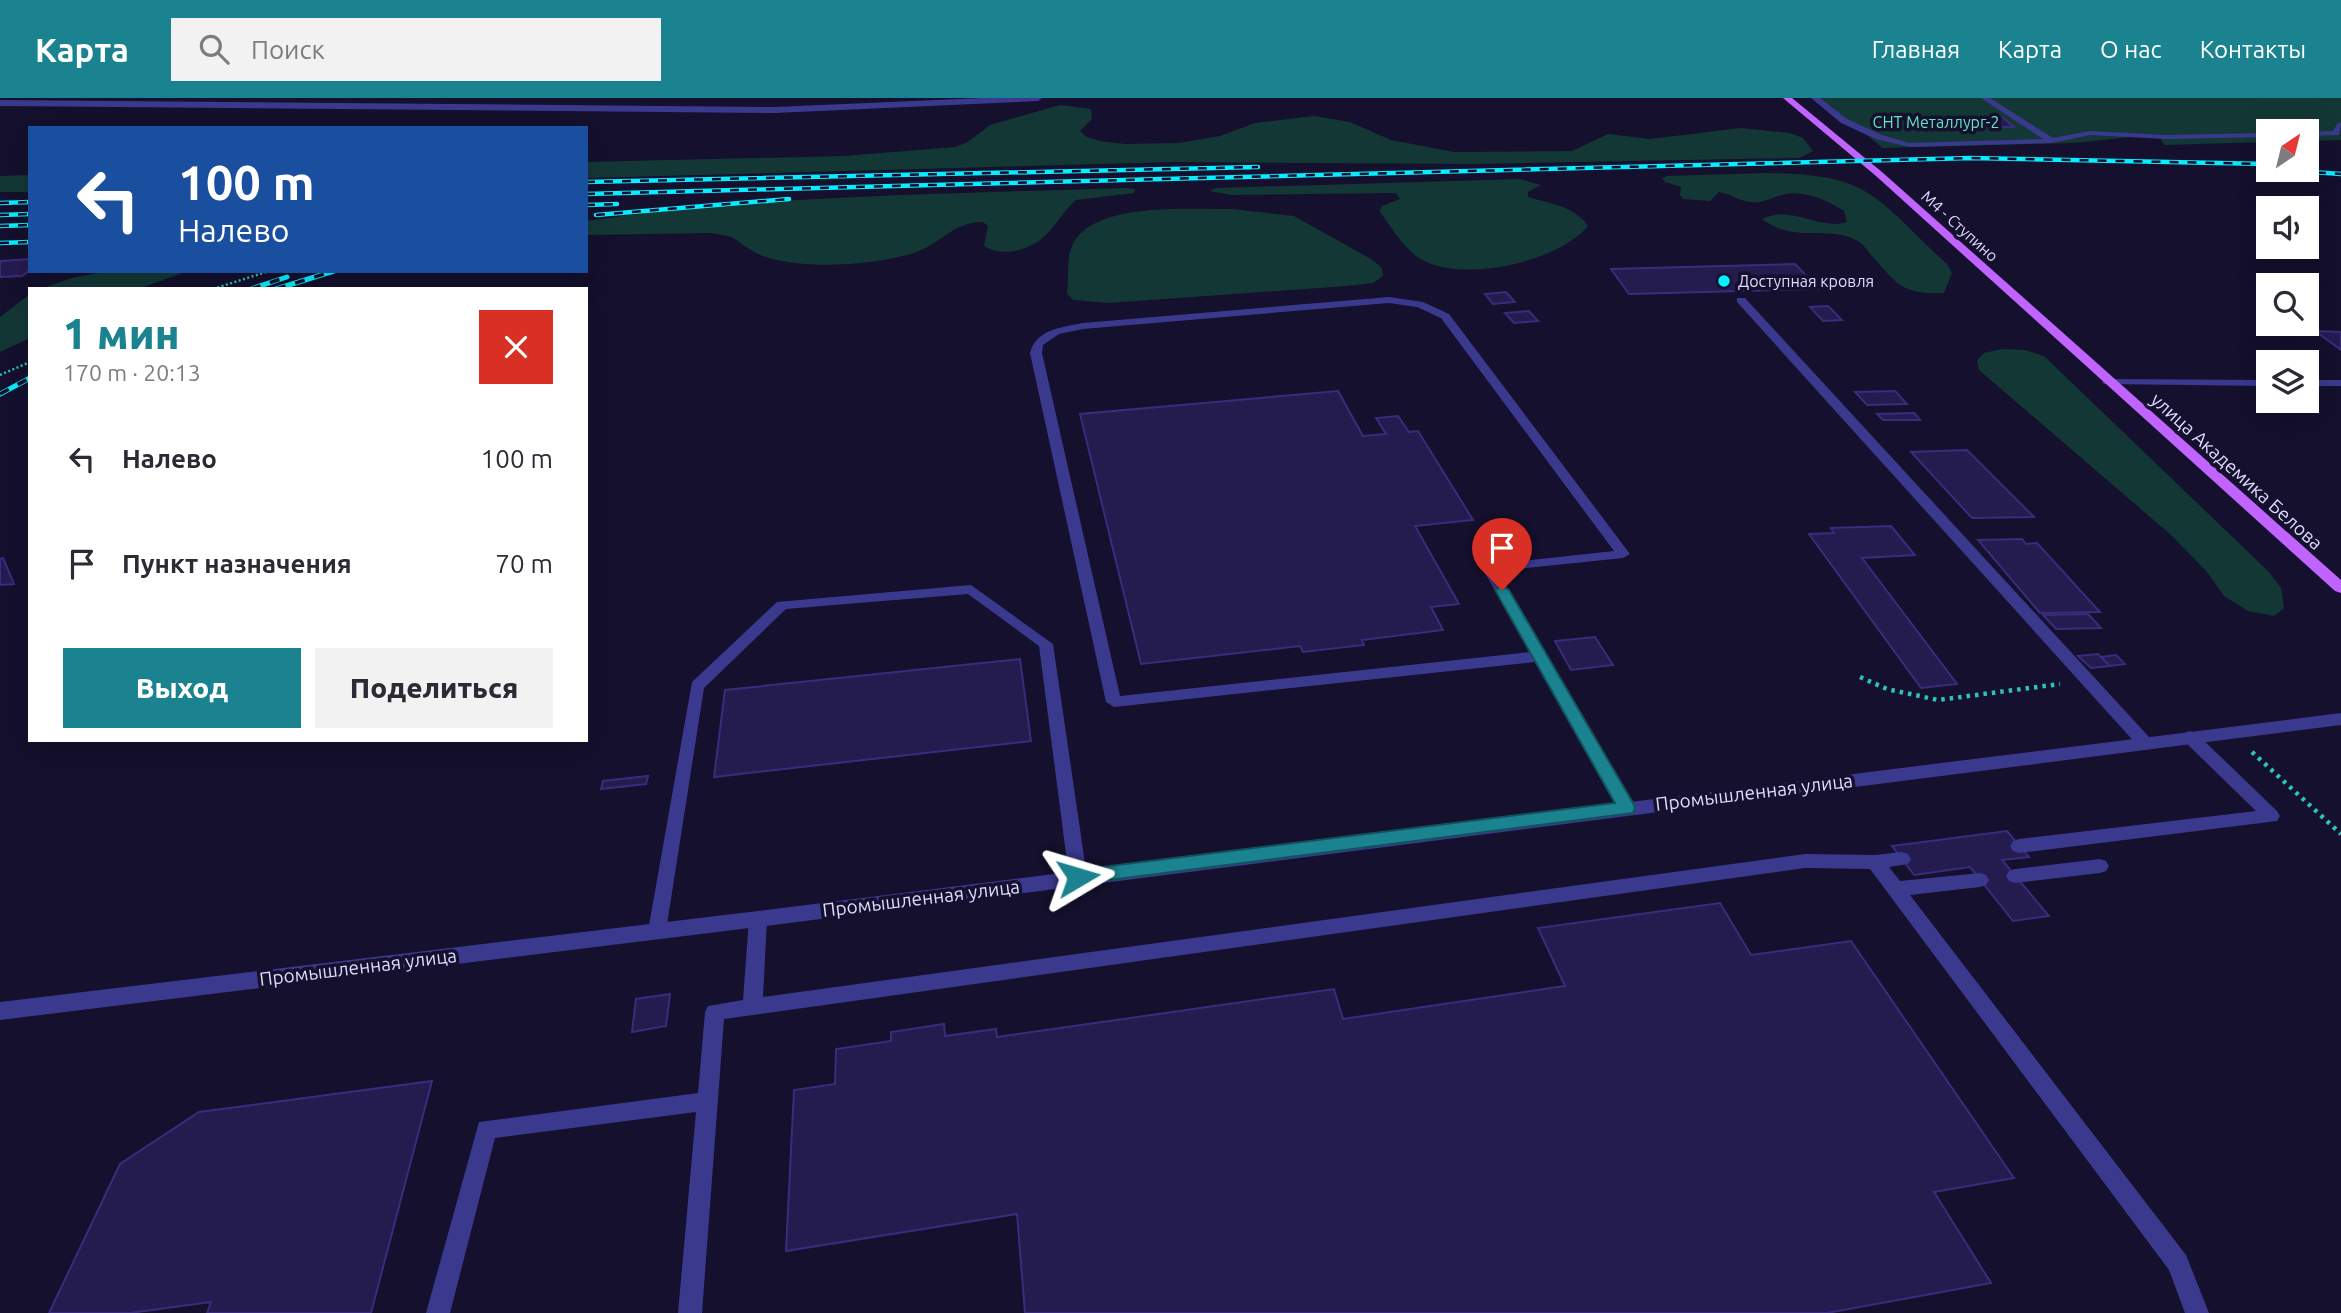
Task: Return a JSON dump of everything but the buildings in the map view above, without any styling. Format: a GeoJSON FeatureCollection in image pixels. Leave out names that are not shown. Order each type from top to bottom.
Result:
{"type":"FeatureCollection","features":[{"type":"Feature","properties":{"kind":"main road","name":"М4 - Ступино"},"geometry":{"type":"LineString","coordinates":[[1787,98],[1879,174],[2108,382]]}},
{"type":"Feature","properties":{"kind":"main road","name":"улица Академика Белова"},"geometry":{"type":"LineString","coordinates":[[2108,382],[2341,588]]}},
{"type":"Feature","properties":{"kind":"street"},"geometry":{"type":"LineString","coordinates":[[0,103],[775,110],[1038,98]]}},
{"type":"Feature","properties":{"kind":"street","name":"Промышленная улица"},"geometry":{"type":"LineString","coordinates":[[0,1011],[758,919],[2341,719]]}},
{"type":"Feature","properties":{"kind":"lane"},"geometry":{"type":"LineString","coordinates":[[1815,98],[1844,121],[1879,137],[1909,145],[2052,141],[2090,133],[2166,137],[2256,135]]}},
{"type":"Feature","properties":{"kind":"lane"},"geometry":{"type":"LineString","coordinates":[[1985,98],[2052,141]]}},
{"type":"Feature","properties":{"kind":"lane"},"geometry":{"type":"LineString","coordinates":[[2319,134],[2336,133],[2341,125]]}},
{"type":"Feature","properties":{"kind":"lane"},"geometry":{"type":"LineString","coordinates":[[1541,656],[1114,702],[1036,353],[1038,344],[1055,332],[1083,326],[1389,300],[1419,304],[1445,316],[1623,554],[1489,568],[1541,656],[1627,808]]}},
{"type":"Feature","properties":{"kind":"lane"},"geometry":{"type":"LineString","coordinates":[[1741,300],[2144,742]]}},
{"type":"Feature","properties":{"kind":"lane"},"geometry":{"type":"LineString","coordinates":[[2108,382],[2256,383]]}},
{"type":"Feature","properties":{"kind":"lane"},"geometry":{"type":"LineString","coordinates":[[2319,383],[2341,383]]}},
{"type":"Feature","properties":{"kind":"lane"},"geometry":{"type":"LineString","coordinates":[[657,931],[697,686],[782,605],[971,589],[1046,644],[1078,877]]}},
{"type":"Feature","properties":{"kind":"lane"},"geometry":{"type":"LineString","coordinates":[[2020,846],[2271,816],[2190,737]]}},
{"type":"Feature","properties":{"kind":"lane"},"geometry":{"type":"LineString","coordinates":[[2015,876],[2100,866],[2080,839]]}},
{"type":"Feature","properties":{"kind":"lane"},"geometry":{"type":"LineString","coordinates":[[690,1313],[715,1012],[1805,861],[1875,862],[1902,859]]}},
{"type":"Feature","properties":{"kind":"lane"},"geometry":{"type":"LineString","coordinates":[[1875,862],[2178,1263],[2197,1313]]}},
{"type":"Feature","properties":{"kind":"lane"},"geometry":{"type":"LineString","coordinates":[[1895,889],[1980,880]]}},
{"type":"Feature","properties":{"kind":"lane"},"geometry":{"type":"LineString","coordinates":[[752,1007],[758,919]]}},
{"type":"Feature","properties":{"kind":"lane"},"geometry":{"type":"LineString","coordinates":[[438,1313],[486,1129],[708,1101]]}},
{"type":"Feature","properties":{"kind":"path"},"geometry":{"type":"LineString","coordinates":[[219,287],[263,273]]}},
{"type":"Feature","properties":{"kind":"path"},"geometry":{"type":"LineString","coordinates":[[0,375],[28,363]]}},
{"type":"Feature","properties":{"kind":"path"},"geometry":{"type":"LineString","coordinates":[[1860,677],[1887,689],[1938,700],[2087,680]]}},
{"type":"Feature","properties":{"kind":"path"},"geometry":{"type":"LineString","coordinates":[[2249,749],[2341,834]]}},
{"type":"Feature","properties":{"kind":"green space","name":"СНТ Металлург-2"},"geometry":{"type":"Polygon","coordinates":[[[1819,98],[2341,98],[2341,140],[2319,141],[2319,119],[2256,119],[2256,142],[2164,145],[2158,134],[2075,143],[1883,148],[1819,98]]]}},
{"type":"Feature","properties":{"kind":"green space"},"geometry":{"type":"Polygon","coordinates":[[[1060,105],[1091,109],[1092,119],[1080,131],[1087,137],[1125,144],[1179,143],[1220,136],[1255,123],[1314,116],[1350,122],[1391,140],[1454,152],[1572,151],[1608,134],[1650,139],[1741,128],[1790,133],[1803,138],[1813,151],[1799,158],[1475,164],[1175,162],[588,178],[588,162],[844,156],[955,147],[968,142],[990,125],[1060,105]]]}},
{"type":"Feature","properties":{"kind":"green space"},"geometry":{"type":"Polygon","coordinates":[[[1768,173],[1809,175],[1837,180],[1874,197],[1947,264],[1952,273],[1944,293],[1919,292],[1902,286],[1856,240],[1833,234],[1786,231],[1762,219],[1783,214],[1826,223],[1847,222],[1844,211],[1822,200],[1798,193],[1754,202],[1719,192],[1710,201],[1683,199],[1680,195],[1681,187],[1665,182],[1662,178],[1768,173]]]}},
{"type":"Feature","properties":{"kind":"green space"},"geometry":{"type":"Polygon","coordinates":[[[28,175],[28,192],[0,192],[0,176],[28,175]]]}},
{"type":"Feature","properties":{"kind":"green space"},"geometry":{"type":"Polygon","coordinates":[[[1520,179],[1541,185],[1528,192],[1528,197],[1569,210],[1583,219],[1588,226],[1574,239],[1555,250],[1533,259],[1485,269],[1440,267],[1415,256],[1379,211],[1382,206],[1400,199],[1396,193],[1232,195],[1209,191],[1216,188],[1520,179]]]}},
{"type":"Feature","properties":{"kind":"green space"},"geometry":{"type":"Polygon","coordinates":[[[1135,189],[1134,193],[1076,200],[1040,240],[1025,248],[1008,252],[984,246],[988,226],[983,222],[962,226],[930,246],[911,254],[838,265],[800,264],[766,257],[731,237],[712,233],[588,235],[588,221],[720,206],[855,197],[1135,189]]]}},
{"type":"Feature","properties":{"kind":"green space"},"geometry":{"type":"Polygon","coordinates":[[[1233,209],[1294,216],[1371,259],[1382,268],[1383,276],[1373,283],[1347,286],[1108,303],[1073,300],[1067,293],[1073,244],[1085,230],[1102,221],[1122,214],[1146,211],[1233,209]]]}},
{"type":"Feature","properties":{"kind":"green space"},"geometry":{"type":"Polygon","coordinates":[[[98,273],[182,273],[144,287],[46,287],[98,273]]]}},
{"type":"Feature","properties":{"kind":"green space"},"geometry":{"type":"Polygon","coordinates":[[[28,296],[28,339],[0,352],[0,317],[28,296]]]}},
{"type":"Feature","properties":{"kind":"green space"},"geometry":{"type":"Polygon","coordinates":[[[2002,349],[2025,350],[2044,356],[2269,572],[2281,588],[2284,608],[2274,616],[2248,611],[2224,596],[2207,572],[2171,535],[1979,370],[1977,360],[1984,353],[2002,349]]]}},
{"type":"Feature","properties":{"kind":"railway"},"geometry":{"type":"LineString","coordinates":[[588,194],[1971,158],[2256,164]]}},
{"type":"Feature","properties":{"kind":"railway"},"geometry":{"type":"LineString","coordinates":[[588,182],[1258,167]]}},
{"type":"Feature","properties":{"kind":"railway"},"geometry":{"type":"LineString","coordinates":[[2319,173],[2341,174]]}},
{"type":"Feature","properties":{"kind":"railway"},"geometry":{"type":"LineString","coordinates":[[596,215],[789,199]]}},
{"type":"Feature","properties":{"kind":"railway"},"geometry":{"type":"LineString","coordinates":[[0,203],[28,202]]}},
{"type":"Feature","properties":{"kind":"railway"},"geometry":{"type":"LineString","coordinates":[[588,205],[617,204]]}},
{"type":"Feature","properties":{"kind":"railway"},"geometry":{"type":"LineString","coordinates":[[0,215],[28,214]]}},
{"type":"Feature","properties":{"kind":"railway"},"geometry":{"type":"LineString","coordinates":[[0,226],[28,225]]}},
{"type":"Feature","properties":{"kind":"railway"},"geometry":{"type":"LineString","coordinates":[[0,243],[28,242]]}},
{"type":"Feature","properties":{"kind":"railway"},"geometry":{"type":"LineString","coordinates":[[282,287],[328,273]]}},
{"type":"Feature","properties":{"kind":"railway"},"geometry":{"type":"LineString","coordinates":[[257,287],[287,277]]}},
{"type":"Feature","properties":{"kind":"railway"},"geometry":{"type":"LineString","coordinates":[[0,394],[28,379]]}},
{"type":"Feature","properties":{"kind":"place","name":"Доступная кровля"},"geometry":{"type":"Point","coordinates":[1724,281]}},
{"type":"Feature","properties":{"kind":"route"},"geometry":{"type":"LineString","coordinates":[[1078,877],[1627,808],[1502,590]]}}]}
